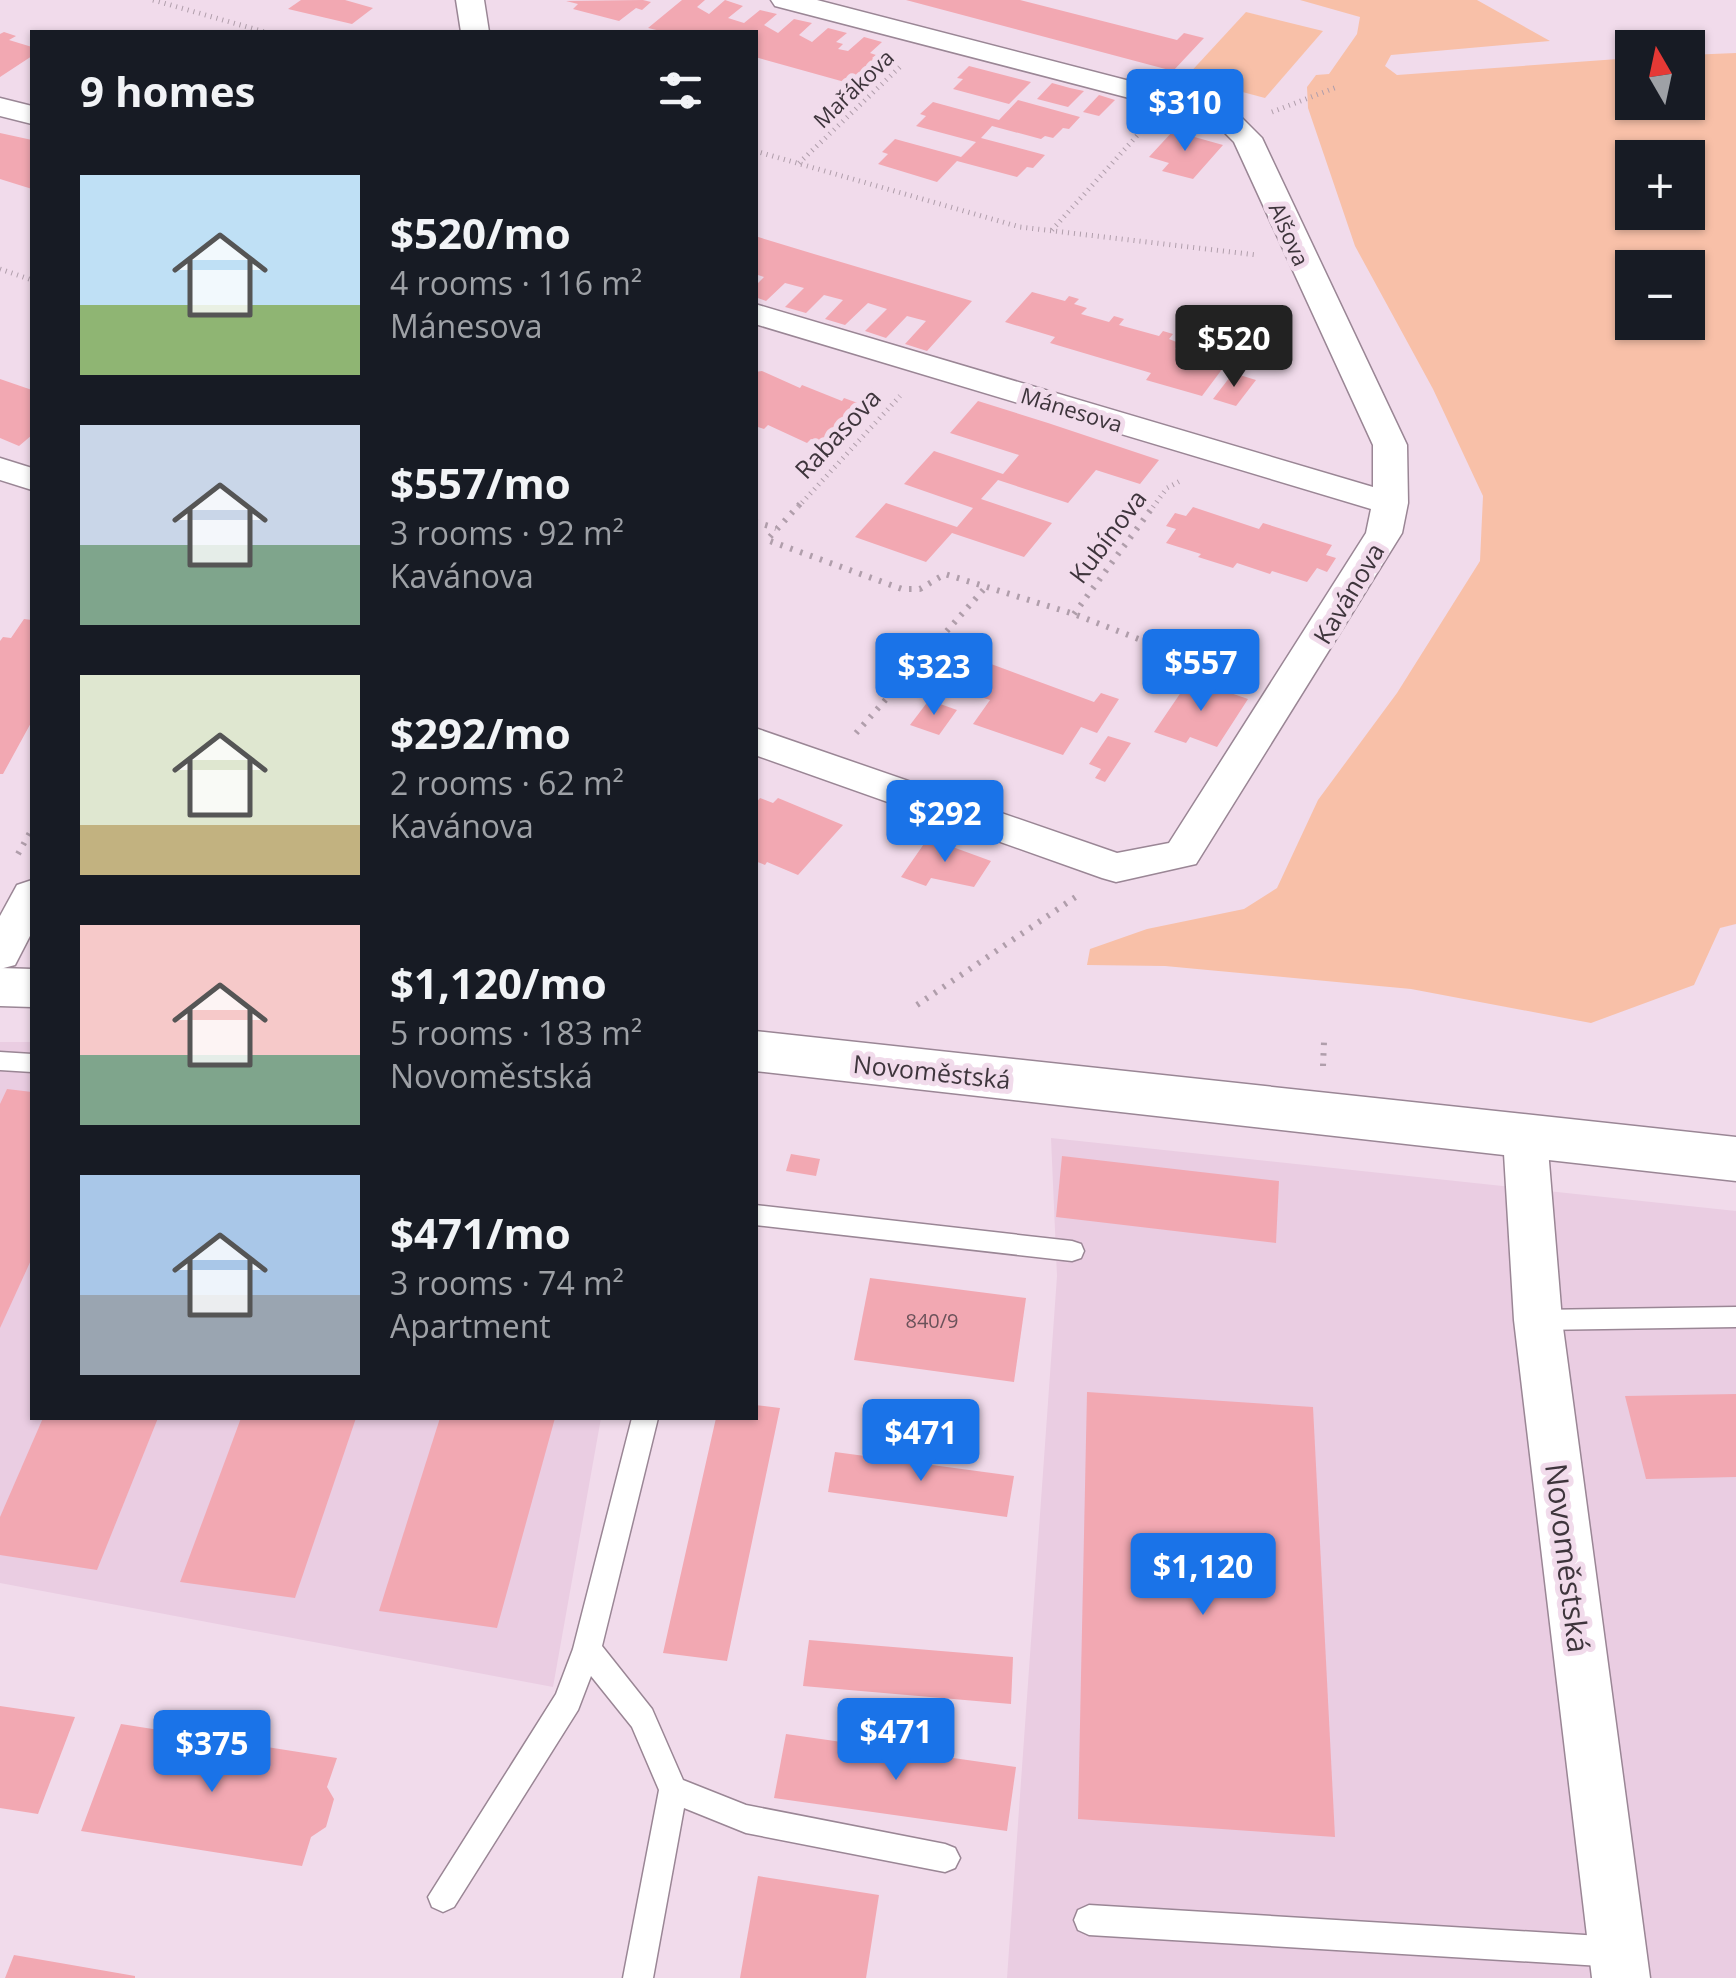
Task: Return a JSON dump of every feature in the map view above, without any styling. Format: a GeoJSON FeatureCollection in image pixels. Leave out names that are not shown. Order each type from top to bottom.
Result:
{"type":"FeatureCollection","features":[{"type":"Feature","properties":{"kind":"street"},"geometry":{"type":"LineString","coordinates":[[470,0],[475,30]]}},
{"type":"Feature","properties":{"kind":"street"},"geometry":{"type":"LineString","coordinates":[[784,0],[932,36],[1226,118]]}},
{"type":"Feature","properties":{"kind":"street"},"geometry":{"type":"LineString","coordinates":[[0,107],[30,115]]}},
{"type":"Feature","properties":{"kind":"street","name":"Alšova"},"geometry":{"type":"LineString","coordinates":[[1226,118],[1247,138],[1390,445],[1390,503]]}},
{"type":"Feature","properties":{"kind":"street","name":"Mánesova"},"geometry":{"type":"LineString","coordinates":[[758,315],[1390,503]]}},
{"type":"Feature","properties":{"kind":"street"},"geometry":{"type":"LineString","coordinates":[[0,468],[30,479]]}},
{"type":"Feature","properties":{"kind":"street","name":"Kavánova"},"geometry":{"type":"LineString","coordinates":[[1116,868],[1182,854],[1384,533],[1390,503]]}},
{"type":"Feature","properties":{"kind":"street"},"geometry":{"type":"LineString","coordinates":[[758,742],[1116,868]]}},
{"type":"Feature","properties":{"kind":"street"},"geometry":{"type":"LineString","coordinates":[[0,954],[30,899]]}},
{"type":"Feature","properties":{"kind":"street"},"geometry":{"type":"LineString","coordinates":[[0,987],[30,988]]}},
{"type":"Feature","properties":{"kind":"street","name":"Novoměstská"},"geometry":{"type":"LineString","coordinates":[[758,1051],[1736,1160]]}},
{"type":"Feature","properties":{"kind":"street","name":"Novoměstská"},"geometry":{"type":"LineString","coordinates":[[1526,1137],[1538,1320],[1619,1965]]}},
{"type":"Feature","properties":{"kind":"lane"},"geometry":{"type":"LineString","coordinates":[[0,1062],[30,1063]]}},
{"type":"Feature","properties":{"kind":"lane"},"geometry":{"type":"LineString","coordinates":[[758,1215],[1072,1250]]}},
{"type":"Feature","properties":{"kind":"lane"},"geometry":{"type":"LineString","coordinates":[[1538,1320],[1736,1317]]}},
{"type":"Feature","properties":{"kind":"lane"},"geometry":{"type":"LineString","coordinates":[[443,1897],[568,1701],[586,1649],[644,1420]]}},
{"type":"Feature","properties":{"kind":"lane"},"geometry":{"type":"LineString","coordinates":[[586,1649],[642,1718],[673,1790],[638,1978]]}},
{"type":"Feature","properties":{"kind":"lane"},"geometry":{"type":"LineString","coordinates":[[673,1790],[746,1819],[946,1858]]}},
{"type":"Feature","properties":{"kind":"lane"},"geometry":{"type":"LineString","coordinates":[[1089,1920],[1619,1965]]}},
{"type":"Feature","properties":{"kind":"path"},"geometry":{"type":"LineString","coordinates":[[152,0],[258,30]]}},
{"type":"Feature","properties":{"kind":"path","name":"Mařákova"},"geometry":{"type":"LineString","coordinates":[[798,164],[932,36]]}},
{"type":"Feature","properties":{"kind":"path"},"geometry":{"type":"LineString","coordinates":[[1226,118],[1280,110],[1336,87]]}},
{"type":"Feature","properties":{"kind":"path"},"geometry":{"type":"LineString","coordinates":[[1052,230],[1170,100]]}},
{"type":"Feature","properties":{"kind":"path"},"geometry":{"type":"LineString","coordinates":[[758,153],[992,221],[1303,261]]}},
{"type":"Feature","properties":{"kind":"path"},"geometry":{"type":"LineString","coordinates":[[0,269],[30,279]]}},
{"type":"Feature","properties":{"kind":"path","name":"Rabasova"},"geometry":{"type":"LineString","coordinates":[[776,528],[928,366]]}},
{"type":"Feature","properties":{"kind":"path","name":"Kubínova"},"geometry":{"type":"LineString","coordinates":[[1074,614],[1167,488],[1227,455]]}},
{"type":"Feature","properties":{"kind":"path"},"geometry":{"type":"LineString","coordinates":[[758,523],[776,528],[767,540],[778,546],[902,589],[920,589],[945,574],[1074,614],[1284,696]]}},
{"type":"Feature","properties":{"kind":"path"},"geometry":{"type":"LineString","coordinates":[[827,767],[984,588]]}},
{"type":"Feature","properties":{"kind":"path"},"geometry":{"type":"LineString","coordinates":[[917,1005],[1116,868]]}},
{"type":"Feature","properties":{"kind":"shaded area"},"geometry":{"type":"Polygon","coordinates":[[[1300,0],[1477,0],[1550,41],[1391,55],[1385,66],[1397,75],[1615,59],[1615,120],[1705,120],[1705,54],[1736,53],[1736,924],[1720,928],[1694,985],[1591,1023],[1411,989],[1165,966],[1087,965],[1090,949],[1147,929],[1244,909],[1277,888],[1318,800],[1397,693],[1480,561],[1483,496],[1433,389],[1355,246],[1308,108],[1307,87],[1316,75],[1329,74],[1357,34],[1360,17],[1300,0]]]}},
{"type":"Feature","properties":{"kind":"shaded area"},"geometry":{"type":"Polygon","coordinates":[[[1246,12],[1323,31],[1265,98],[1186,77],[1246,12]]]}},
{"type":"Feature","properties":{"kind":"shaded area"},"geometry":{"type":"Polygon","coordinates":[[[0,1042],[30,1042],[30,1420],[601,1420],[553,1687],[0,1583],[0,1042]]]}},
{"type":"Feature","properties":{"kind":"shaded area"},"geometry":{"type":"Polygon","coordinates":[[[1051,1138],[1736,1211],[1736,1978],[1007,1978],[1057,1276],[1051,1138]]]}},
{"type":"Feature","properties":{"kind":"building"},"geometry":{"type":"Polygon","coordinates":[[[301,0],[345,0],[373,8],[352,24],[288,9],[301,0]]]}},
{"type":"Feature","properties":{"kind":"building"},"geometry":{"type":"Polygon","coordinates":[[[682,0],[705,0],[697,7],[709,14],[725,0],[743,6],[728,18],[744,23],[760,10],[777,14],[764,25],[778,33],[794,19],[812,23],[799,35],[812,42],[828,28],[847,33],[836,42],[843,44],[838,49],[848,51],[864,37],[882,42],[870,53],[876,55],[872,58],[885,62],[859,86],[758,58],[758,30],[648,28],[682,0]]]}},
{"type":"Feature","properties":{"kind":"building"},"geometry":{"type":"Polygon","coordinates":[[[906,0],[1020,0],[1177,40],[1184,33],[1204,38],[1173,71],[906,0]]]}},
{"type":"Feature","properties":{"kind":"building"},"geometry":{"type":"Polygon","coordinates":[[[566,1],[651,2],[619,21],[573,9],[578,4],[566,1]]]}},
{"type":"Feature","properties":{"kind":"building"},"geometry":{"type":"Polygon","coordinates":[[[0,34],[16,36],[9,40],[30,46],[30,57],[0,77],[0,34]]]}},
{"type":"Feature","properties":{"kind":"building"},"geometry":{"type":"Polygon","coordinates":[[[969,66],[1031,82],[1009,104],[953,89],[969,66]]]}},
{"type":"Feature","properties":{"kind":"building"},"geometry":{"type":"Polygon","coordinates":[[[1052,83],[1084,91],[1068,107],[1037,99],[1052,83]]]}},
{"type":"Feature","properties":{"kind":"building"},"geometry":{"type":"Polygon","coordinates":[[[1099,95],[1115,100],[1099,116],[1083,112],[1099,95]]]}},
{"type":"Feature","properties":{"kind":"building"},"geometry":{"type":"Polygon","coordinates":[[[1018,100],[1080,117],[1053,138],[1041,139],[992,126],[981,138],[1045,155],[1017,177],[957,161],[937,182],[878,164],[888,154],[882,152],[895,139],[961,157],[976,142],[916,126],[926,116],[920,114],[933,102],[999,120],[1018,100]]]}},
{"type":"Feature","properties":{"kind":"building"},"geometry":{"type":"Polygon","coordinates":[[[1173,131],[1223,145],[1193,179],[1162,171],[1169,163],[1149,157],[1173,131]]]}},
{"type":"Feature","properties":{"kind":"building"},"geometry":{"type":"Polygon","coordinates":[[[0,133],[30,140],[30,188],[0,179],[0,133]]]}},
{"type":"Feature","properties":{"kind":"building"},"geometry":{"type":"Polygon","coordinates":[[[758,237],[972,301],[927,351],[905,344],[926,321],[907,316],[886,338],[865,331],[887,309],[868,303],[845,325],[825,319],[843,300],[824,295],[806,313],[785,307],[804,288],[785,283],[766,301],[758,298],[758,283],[764,277],[758,275],[758,237]]]}},
{"type":"Feature","properties":{"kind":"building"},"geometry":{"type":"Polygon","coordinates":[[[1032,292],[1065,301],[1069,296],[1079,299],[1074,304],[1087,308],[1081,314],[1109,322],[1114,316],[1124,319],[1119,325],[1159,336],[1163,331],[1173,334],[1169,339],[1179,343],[1175,349],[1206,358],[1210,352],[1220,355],[1216,361],[1226,364],[1202,396],[1146,380],[1151,373],[1050,343],[1055,337],[1005,322],[1032,292]]]}},
{"type":"Feature","properties":{"kind":"building"},"geometry":{"type":"Polygon","coordinates":[[[758,372],[866,406],[829,446],[811,439],[807,443],[768,425],[764,429],[758,427],[758,372]]]}},
{"type":"Feature","properties":{"kind":"building"},"geometry":{"type":"Polygon","coordinates":[[[1233,373],[1256,380],[1236,406],[1213,399],[1233,373]]]}},
{"type":"Feature","properties":{"kind":"building"},"geometry":{"type":"Polygon","coordinates":[[[0,379],[30,389],[30,437],[19,446],[0,438],[0,379]]]}},
{"type":"Feature","properties":{"kind":"building"},"geometry":{"type":"Polygon","coordinates":[[[978,401],[1159,460],[1140,484],[1096,470],[1068,503],[998,480],[981,499],[1052,523],[1024,557],[952,533],[926,562],[855,537],[886,503],[957,527],[973,508],[904,484],[934,451],[1003,474],[1019,455],[950,433],[978,401]]]}},
{"type":"Feature","properties":{"kind":"building"},"geometry":{"type":"Polygon","coordinates":[[[1193,507],[1259,529],[1263,523],[1332,545],[1326,555],[1336,558],[1327,572],[1317,568],[1307,582],[1198,557],[1201,554],[1166,543],[1176,529],[1166,526],[1175,513],[1186,516],[1193,507]]]}},
{"type":"Feature","properties":{"kind":"building"},"geometry":{"type":"Polygon","coordinates":[[[24,619],[30,620],[30,725],[0,774],[0,641],[3,637],[11,638],[24,619]]]}},
{"type":"Feature","properties":{"kind":"building"},"geometry":{"type":"Polygon","coordinates":[[[975,658],[1094,702],[1101,693],[1119,699],[1097,733],[1081,727],[1063,755],[973,724],[990,700],[954,688],[975,658]]]}},
{"type":"Feature","properties":{"kind":"building"},"geometry":{"type":"Polygon","coordinates":[[[1190,679],[1248,699],[1217,747],[1190,737],[1186,743],[1154,732],[1190,679]]]}},
{"type":"Feature","properties":{"kind":"building"},"geometry":{"type":"Polygon","coordinates":[[[929,700],[957,710],[939,735],[910,725],[929,700]]]}},
{"type":"Feature","properties":{"kind":"building"},"geometry":{"type":"Polygon","coordinates":[[[1108,736],[1131,743],[1105,782],[1095,778],[1101,769],[1089,764],[1108,736]]]}},
{"type":"Feature","properties":{"kind":"building"},"geometry":{"type":"Polygon","coordinates":[[[778,798],[843,825],[798,875],[758,862],[758,800],[773,803],[778,798]]]}},
{"type":"Feature","properties":{"kind":"building"},"geometry":{"type":"Polygon","coordinates":[[[928,838],[991,861],[974,887],[931,878],[926,886],[901,877],[928,838]]]}},
{"type":"Feature","properties":{"kind":"building"},"geometry":{"type":"Polygon","coordinates":[[[7,1089],[30,1092],[30,1262],[0,1328],[0,1104],[7,1089]]]}},
{"type":"Feature","properties":{"kind":"building"},"geometry":{"type":"Polygon","coordinates":[[[791,1154],[820,1159],[816,1176],[786,1171],[791,1154]]]}},
{"type":"Feature","properties":{"kind":"building"},"geometry":{"type":"Polygon","coordinates":[[[1062,1156],[1279,1181],[1276,1243],[1056,1217],[1062,1156]]]}},
{"type":"Feature","properties":{"kind":"building"},"geometry":{"type":"Polygon","coordinates":[[[870,1278],[1026,1298],[1014,1382],[854,1360],[870,1278]]]}},
{"type":"Feature","properties":{"kind":"building"},"geometry":{"type":"Polygon","coordinates":[[[1087,1392],[1313,1407],[1335,1837],[1078,1819],[1087,1392]]]}},
{"type":"Feature","properties":{"kind":"building"},"geometry":{"type":"Polygon","coordinates":[[[1736,1394],[1736,1477],[1646,1479],[1625,1396],[1736,1394]]]}},
{"type":"Feature","properties":{"kind":"building"},"geometry":{"type":"Polygon","coordinates":[[[758,1405],[780,1408],[727,1661],[663,1653],[716,1420],[758,1420],[758,1405]]]}},
{"type":"Feature","properties":{"kind":"building"},"geometry":{"type":"Polygon","coordinates":[[[42,1420],[157,1420],[97,1570],[0,1555],[0,1517],[42,1420]]]}},
{"type":"Feature","properties":{"kind":"building"},"geometry":{"type":"Polygon","coordinates":[[[240,1420],[355,1420],[295,1598],[180,1582],[240,1420]]]}},
{"type":"Feature","properties":{"kind":"building"},"geometry":{"type":"Polygon","coordinates":[[[439,1420],[554,1420],[497,1628],[379,1611],[439,1420]]]}},
{"type":"Feature","properties":{"kind":"building"},"geometry":{"type":"Polygon","coordinates":[[[835,1452],[1014,1476],[1007,1517],[828,1492],[835,1452]]]}},
{"type":"Feature","properties":{"kind":"building"},"geometry":{"type":"Polygon","coordinates":[[[809,1640],[1013,1657],[1011,1704],[803,1686],[809,1640]]]}},
{"type":"Feature","properties":{"kind":"building"},"geometry":{"type":"Polygon","coordinates":[[[0,1706],[75,1717],[38,1814],[0,1808],[0,1706]]]}},
{"type":"Feature","properties":{"kind":"building"},"geometry":{"type":"Polygon","coordinates":[[[121,1724],[337,1758],[327,1787],[334,1799],[326,1827],[311,1837],[302,1866],[81,1831],[121,1724]]]}},
{"type":"Feature","properties":{"kind":"building"},"geometry":{"type":"Polygon","coordinates":[[[786,1734],[1016,1767],[1007,1831],[774,1798],[786,1734]]]}},
{"type":"Feature","properties":{"kind":"building"},"geometry":{"type":"Polygon","coordinates":[[[758,1876],[879,1895],[866,1978],[740,1978],[758,1876]]]}},
{"type":"Feature","properties":{"kind":"building"},"geometry":{"type":"Polygon","coordinates":[[[14,1955],[135,1976],[135,1978],[5,1978],[14,1955]]]}}]}
